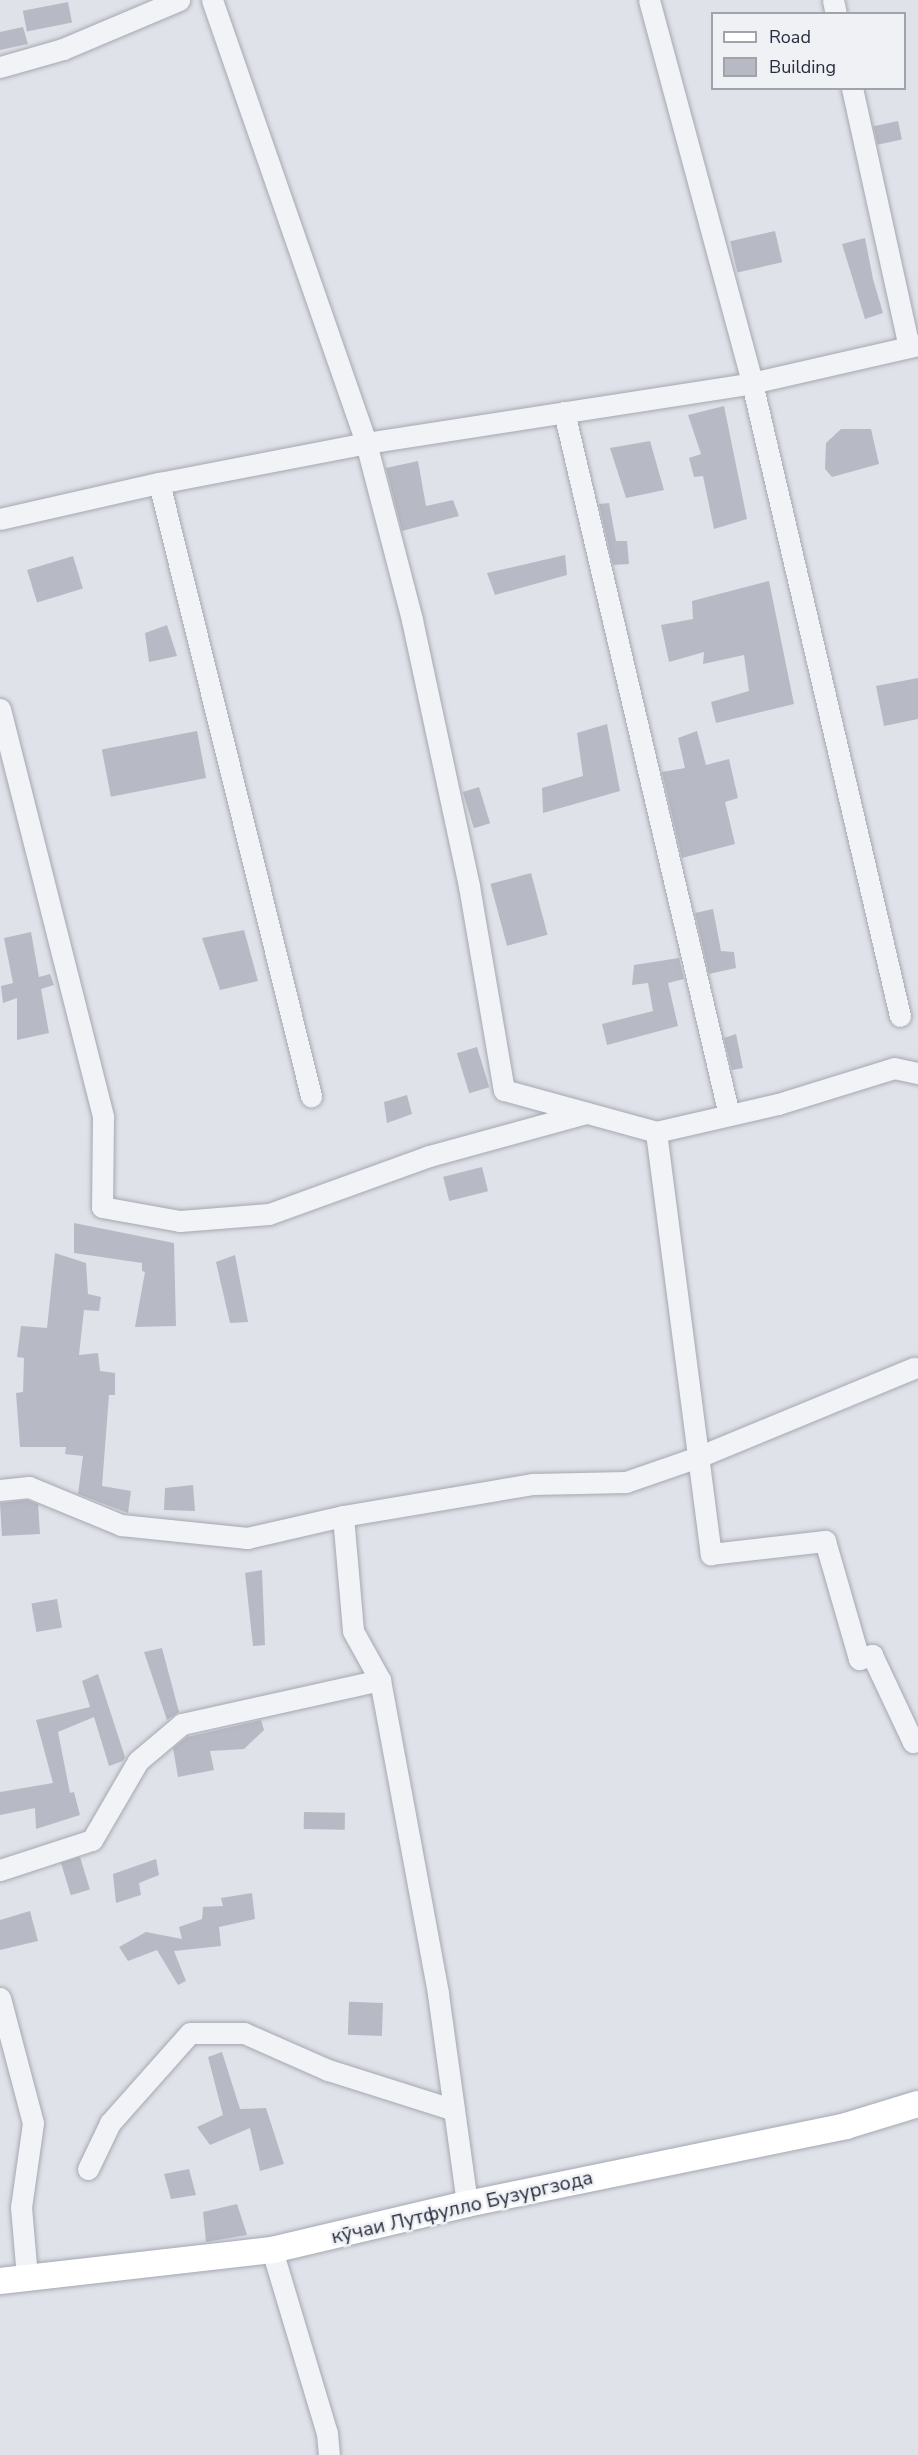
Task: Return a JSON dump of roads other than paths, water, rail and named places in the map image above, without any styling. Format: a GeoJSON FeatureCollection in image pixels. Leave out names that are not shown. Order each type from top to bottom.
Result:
{"type":"FeatureCollection","features":[{"type":"Feature","properties":{"kind":"main road","name":"кӯчаи Лутфулло Бузургзода"},"geometry":{"type":"LineString","coordinates":[[0,2281],[272,2250],[467,2204],[846,2126],[918,2104]]}},
{"type":"Feature","properties":{"kind":"street"},"geometry":{"type":"LineString","coordinates":[[0,67],[63,48],[179,0]]}},
{"type":"Feature","properties":{"kind":"street"},"geometry":{"type":"LineString","coordinates":[[212,0],[366,443],[415,631],[469,886],[504,1090],[656,1132],[778,1104],[894,1068],[918,1073]]}},
{"type":"Feature","properties":{"kind":"street"},"geometry":{"type":"LineString","coordinates":[[649,0],[752,383],[900,1016]]}},
{"type":"Feature","properties":{"kind":"street"},"geometry":{"type":"LineString","coordinates":[[0,519],[159,483],[366,443],[752,383],[914,346],[852,90]]}},
{"type":"Feature","properties":{"kind":"street"},"geometry":{"type":"LineString","coordinates":[[564,412],[729,1116]]}},
{"type":"Feature","properties":{"kind":"street"},"geometry":{"type":"LineString","coordinates":[[159,483],[310,1096]]}},
{"type":"Feature","properties":{"kind":"street"},"geometry":{"type":"LineString","coordinates":[[0,709],[104,1117],[102,1207],[180,1221],[269,1214],[429,1156],[586,1113]]}},
{"type":"Feature","properties":{"kind":"street"},"geometry":{"type":"LineString","coordinates":[[656,1132],[711,1554],[825,1541],[859,1659],[872,1655],[913,1742],[918,1740]]}},
{"type":"Feature","properties":{"kind":"street"},"geometry":{"type":"LineString","coordinates":[[0,1490],[29,1487],[121,1525],[247,1538],[343,1516],[533,1484],[626,1482],[698,1457],[914,1368]]}},
{"type":"Feature","properties":{"kind":"street"},"geometry":{"type":"LineString","coordinates":[[343,1516],[353,1631],[380,1680],[438,1994],[467,2204]]}},
{"type":"Feature","properties":{"kind":"street"},"geometry":{"type":"LineString","coordinates":[[0,1870],[92,1840],[138,1761],[182,1725],[380,1680]]}},
{"type":"Feature","properties":{"kind":"street"},"geometry":{"type":"LineString","coordinates":[[0,1998],[33,2123],[21,2207],[27,2277]]}},
{"type":"Feature","properties":{"kind":"street"},"geometry":{"type":"LineString","coordinates":[[88,2169],[110,2123],[190,2034],[244,2033],[328,2070],[454,2110]]}},
{"type":"Feature","properties":{"kind":"street"},"geometry":{"type":"LineString","coordinates":[[272,2250],[327,2433],[329,2455]]}}]}
